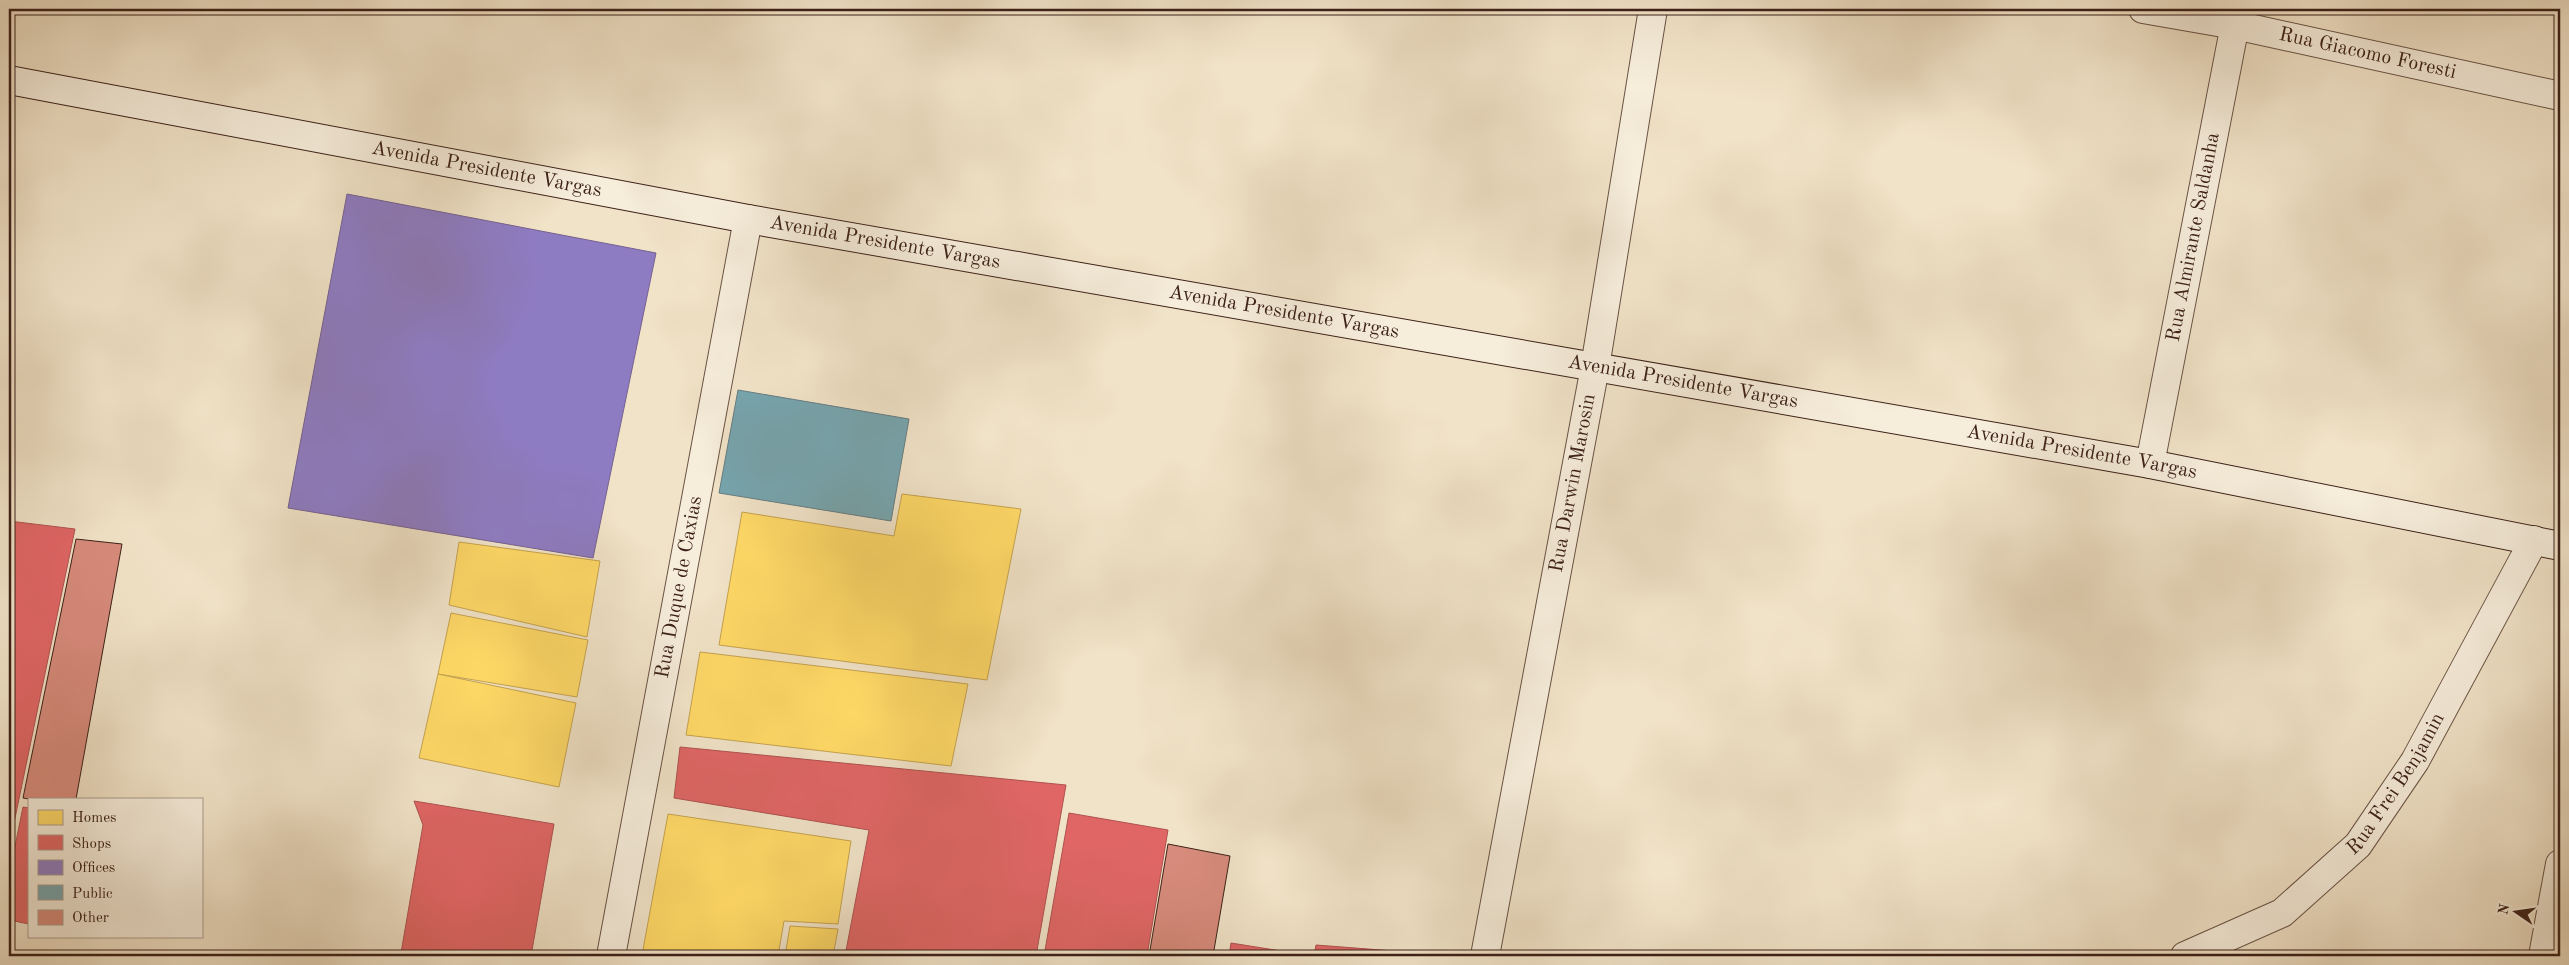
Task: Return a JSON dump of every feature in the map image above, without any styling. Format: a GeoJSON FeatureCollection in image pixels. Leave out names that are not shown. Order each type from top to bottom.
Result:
{"type":"FeatureCollection","features":[{"type":"Feature","properties":{"kind":"street","name":"Rua Darwin Marosin"},"geometry":{"type":"LineString","coordinates":[[1485,956],[1595,367],[1652,9]]}},
{"type":"Feature","properties":{"kind":"street","name":"Rua Giacomo Foresti"},"geometry":{"type":"LineString","coordinates":[[2143,9],[2236,17],[2560,96]]}},
{"type":"Feature","properties":{"kind":"street","name":"Rua Almirante Saldanha"},"geometry":{"type":"LineString","coordinates":[[2150,464],[2236,17]]}},
{"type":"Feature","properties":{"kind":"street","name":"Avenida Presidente Vargas"},"geometry":{"type":"LineString","coordinates":[[9,80],[748,219],[2150,464],[2560,546]]}},
{"type":"Feature","properties":{"kind":"street","name":"Rua Duque de Caxias"},"geometry":{"type":"LineString","coordinates":[[611,956],[748,219]]}},
{"type":"Feature","properties":{"kind":"street","name":"Rua Frei Benjamin"},"geometry":{"type":"LineString","coordinates":[[2185,956],[2282,913],[2358,845],[2415,761],[2534,540]]}},
{"type":"Feature","properties":{"kind":"street"},"geometry":{"type":"LineString","coordinates":[[2543,956],[2560,864]]}},
{"type":"Feature","properties":{"kind":"building: Homes"},"geometry":{"type":"Polygon","coordinates":[[[902,494],[1021,509],[987,680],[719,645],[742,512],[894,536],[902,494]]]}},
{"type":"Feature","properties":{"kind":"building: Homes"},"geometry":{"type":"Polygon","coordinates":[[[459,542],[600,561],[587,637],[449,605],[459,542]]]}},
{"type":"Feature","properties":{"kind":"building: Homes"},"geometry":{"type":"Polygon","coordinates":[[[451,613],[588,640],[577,697],[438,674],[451,613]]]}},
{"type":"Feature","properties":{"kind":"building: Homes"},"geometry":{"type":"Polygon","coordinates":[[[700,652],[968,684],[951,766],[686,735],[700,652]]]}},
{"type":"Feature","properties":{"kind":"building: Homes"},"geometry":{"type":"Polygon","coordinates":[[[438,674],[576,703],[559,787],[419,758],[438,674]]]}},
{"type":"Feature","properties":{"kind":"building: Homes"},"geometry":{"type":"Polygon","coordinates":[[[668,814],[851,841],[838,924],[784,921],[778,956],[642,955],[668,814]]]}},
{"type":"Feature","properties":{"kind":"building: Homes"},"geometry":{"type":"Polygon","coordinates":[[[790,926],[838,929],[833,956],[785,956],[790,926]]]}},
{"type":"Feature","properties":{"kind":"building: Shops"},"geometry":{"type":"Polygon","coordinates":[[[9,521],[75,529],[9,847],[9,521]]]}},
{"type":"Feature","properties":{"kind":"building: Shops"},"geometry":{"type":"Polygon","coordinates":[[[680,747],[1066,785],[1036,956],[845,956],[869,830],[674,798],[680,747]]]}},
{"type":"Feature","properties":{"kind":"building: Shops"},"geometry":{"type":"Polygon","coordinates":[[[414,801],[554,824],[531,956],[417,956],[401,953],[423,825],[414,801]]]}},
{"type":"Feature","properties":{"kind":"building: Shops"},"geometry":{"type":"Polygon","coordinates":[[[23,807],[28,808],[28,924],[9,920],[9,876],[23,807]]]}},
{"type":"Feature","properties":{"kind":"building: Shops"},"geometry":{"type":"Polygon","coordinates":[[[1069,813],[1168,830],[1147,956],[1044,956],[1069,813]]]}},
{"type":"Feature","properties":{"kind":"building: Shops"},"geometry":{"type":"Polygon","coordinates":[[[1231,943],[1300,954],[1299,956],[1229,956],[1231,943]]]}},
{"type":"Feature","properties":{"kind":"building: Shops"},"geometry":{"type":"Polygon","coordinates":[[[1316,945],[1433,954],[1432,956],[1314,956],[1316,945]]]}},
{"type":"Feature","properties":{"kind":"building: Offices"},"geometry":{"type":"Polygon","coordinates":[[[347,194],[656,253],[593,558],[288,508],[347,194]]]}},
{"type":"Feature","properties":{"kind":"building: Public"},"geometry":{"type":"Polygon","coordinates":[[[738,390],[909,419],[891,521],[719,493],[738,390]]]}},
{"type":"Feature","properties":{"kind":"building: Other"},"geometry":{"type":"Polygon","coordinates":[[[76,539],[122,544],[76,798],[23,798],[76,539]]]}},
{"type":"Feature","properties":{"kind":"building: Other"},"geometry":{"type":"Polygon","coordinates":[[[1168,844],[1230,856],[1213,956],[1149,956],[1168,844]]]}}]}
